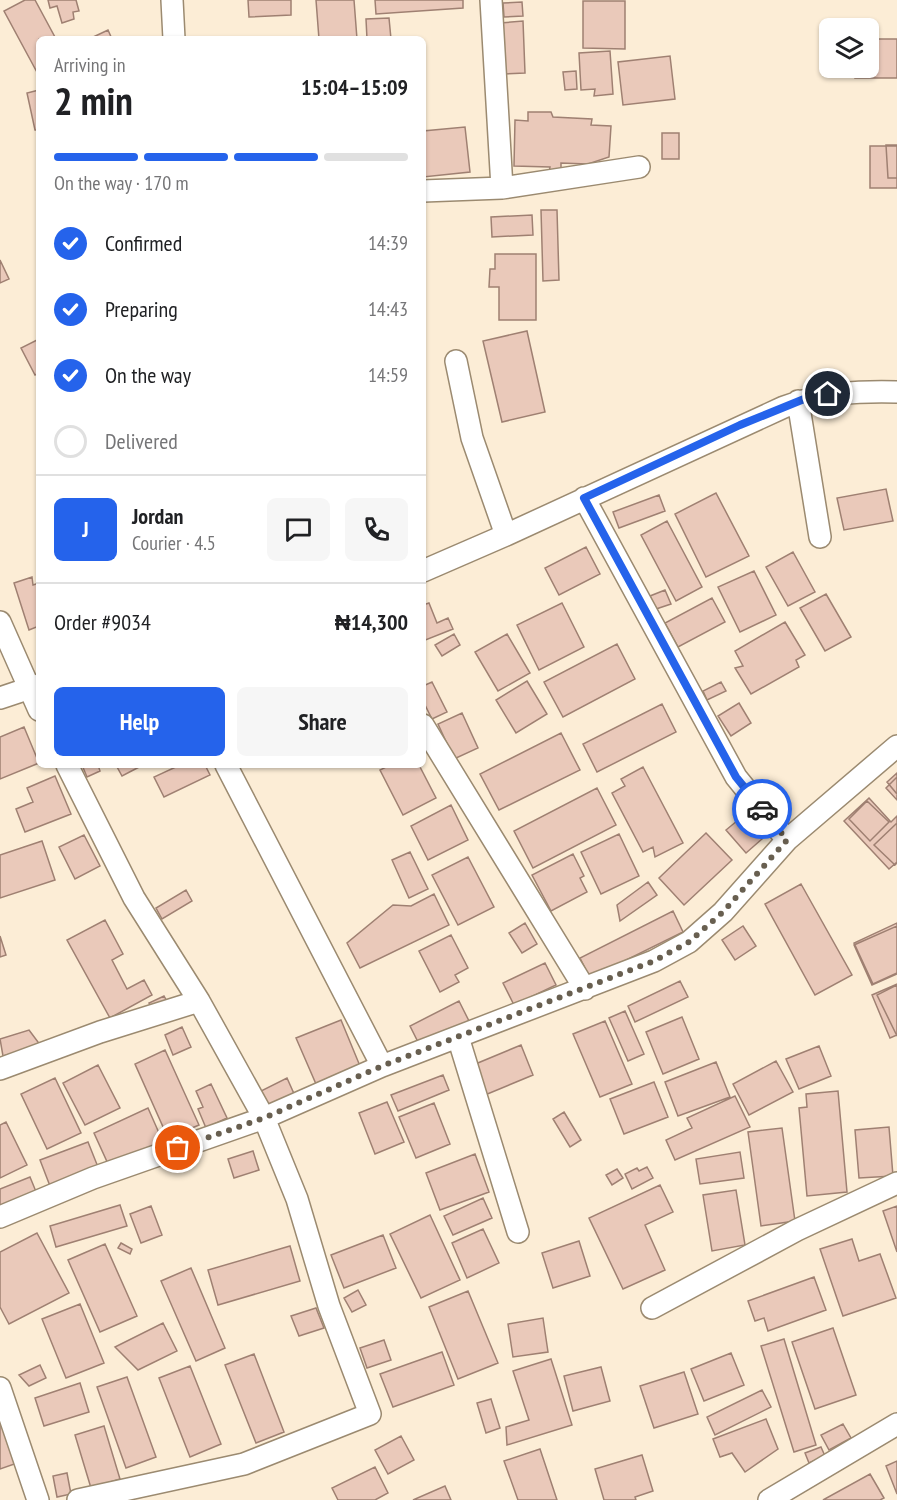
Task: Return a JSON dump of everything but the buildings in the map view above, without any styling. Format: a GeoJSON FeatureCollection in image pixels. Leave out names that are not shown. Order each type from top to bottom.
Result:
{"type":"FeatureCollection","features":[{"type":"Feature","properties":{"kind":"street"},"geometry":{"type":"LineString","coordinates":[[172,0],[174,36]]}},
{"type":"Feature","properties":{"kind":"street"},"geometry":{"type":"LineString","coordinates":[[491,0],[502,188]]}},
{"type":"Feature","properties":{"kind":"street"},"geometry":{"type":"LineString","coordinates":[[426,191],[502,188],[639,167]]}},
{"type":"Feature","properties":{"kind":"street"},"geometry":{"type":"LineString","coordinates":[[456,361],[472,438],[506,535]]}},
{"type":"Feature","properties":{"kind":"street"},"geometry":{"type":"LineString","coordinates":[[426,570],[506,535],[740,425],[798,401],[847,391],[897,392]]}},
{"type":"Feature","properties":{"kind":"street"},"geometry":{"type":"LineString","coordinates":[[798,401],[820,537]]}},
{"type":"Feature","properties":{"kind":"street"},"geometry":{"type":"LineString","coordinates":[[584,498],[736,777],[787,840]]}},
{"type":"Feature","properties":{"kind":"street"},"geometry":{"type":"LineString","coordinates":[[0,622],[34,687],[0,698]]}},
{"type":"Feature","properties":{"kind":"street"},"geometry":{"type":"LineString","coordinates":[[426,730],[585,989]]}},
{"type":"Feature","properties":{"kind":"street"},"geometry":{"type":"LineString","coordinates":[[0,1217],[93,1178],[264,1118],[382,1066],[654,961],[689,942],[730,904],[787,840],[897,746]]}},
{"type":"Feature","properties":{"kind":"street"},"geometry":{"type":"LineString","coordinates":[[69,768],[134,898],[199,1001],[264,1118],[297,1199],[329,1306],[370,1414],[244,1464],[78,1500]]}},
{"type":"Feature","properties":{"kind":"street"},"geometry":{"type":"LineString","coordinates":[[228,768],[382,1066]]}},
{"type":"Feature","properties":{"kind":"street"},"geometry":{"type":"LineString","coordinates":[[0,1069],[100,1032],[199,1001]]}},
{"type":"Feature","properties":{"kind":"street"},"geometry":{"type":"LineString","coordinates":[[458,1037],[518,1232]]}},
{"type":"Feature","properties":{"kind":"street"},"geometry":{"type":"LineString","coordinates":[[652,1308],[797,1230],[897,1183]]}},
{"type":"Feature","properties":{"kind":"street"},"geometry":{"type":"LineString","coordinates":[[0,1388],[38,1500]]}},
{"type":"Feature","properties":{"kind":"street"},"geometry":{"type":"LineString","coordinates":[[769,1500],[897,1424]]}},
{"type":"Feature","properties":{"kind":"way so far"},"geometry":{"type":"LineString","coordinates":[[178,1148],[264,1118],[382,1066],[585,989],[654,961],[689,942],[723,912],[761,872],[787,840],[762,809]]}},
{"type":"Feature","properties":{"kind":"route"},"geometry":{"type":"LineString","coordinates":[[762,809],[736,777],[584,498],[740,425],[809,397],[828,394]]}}]}
